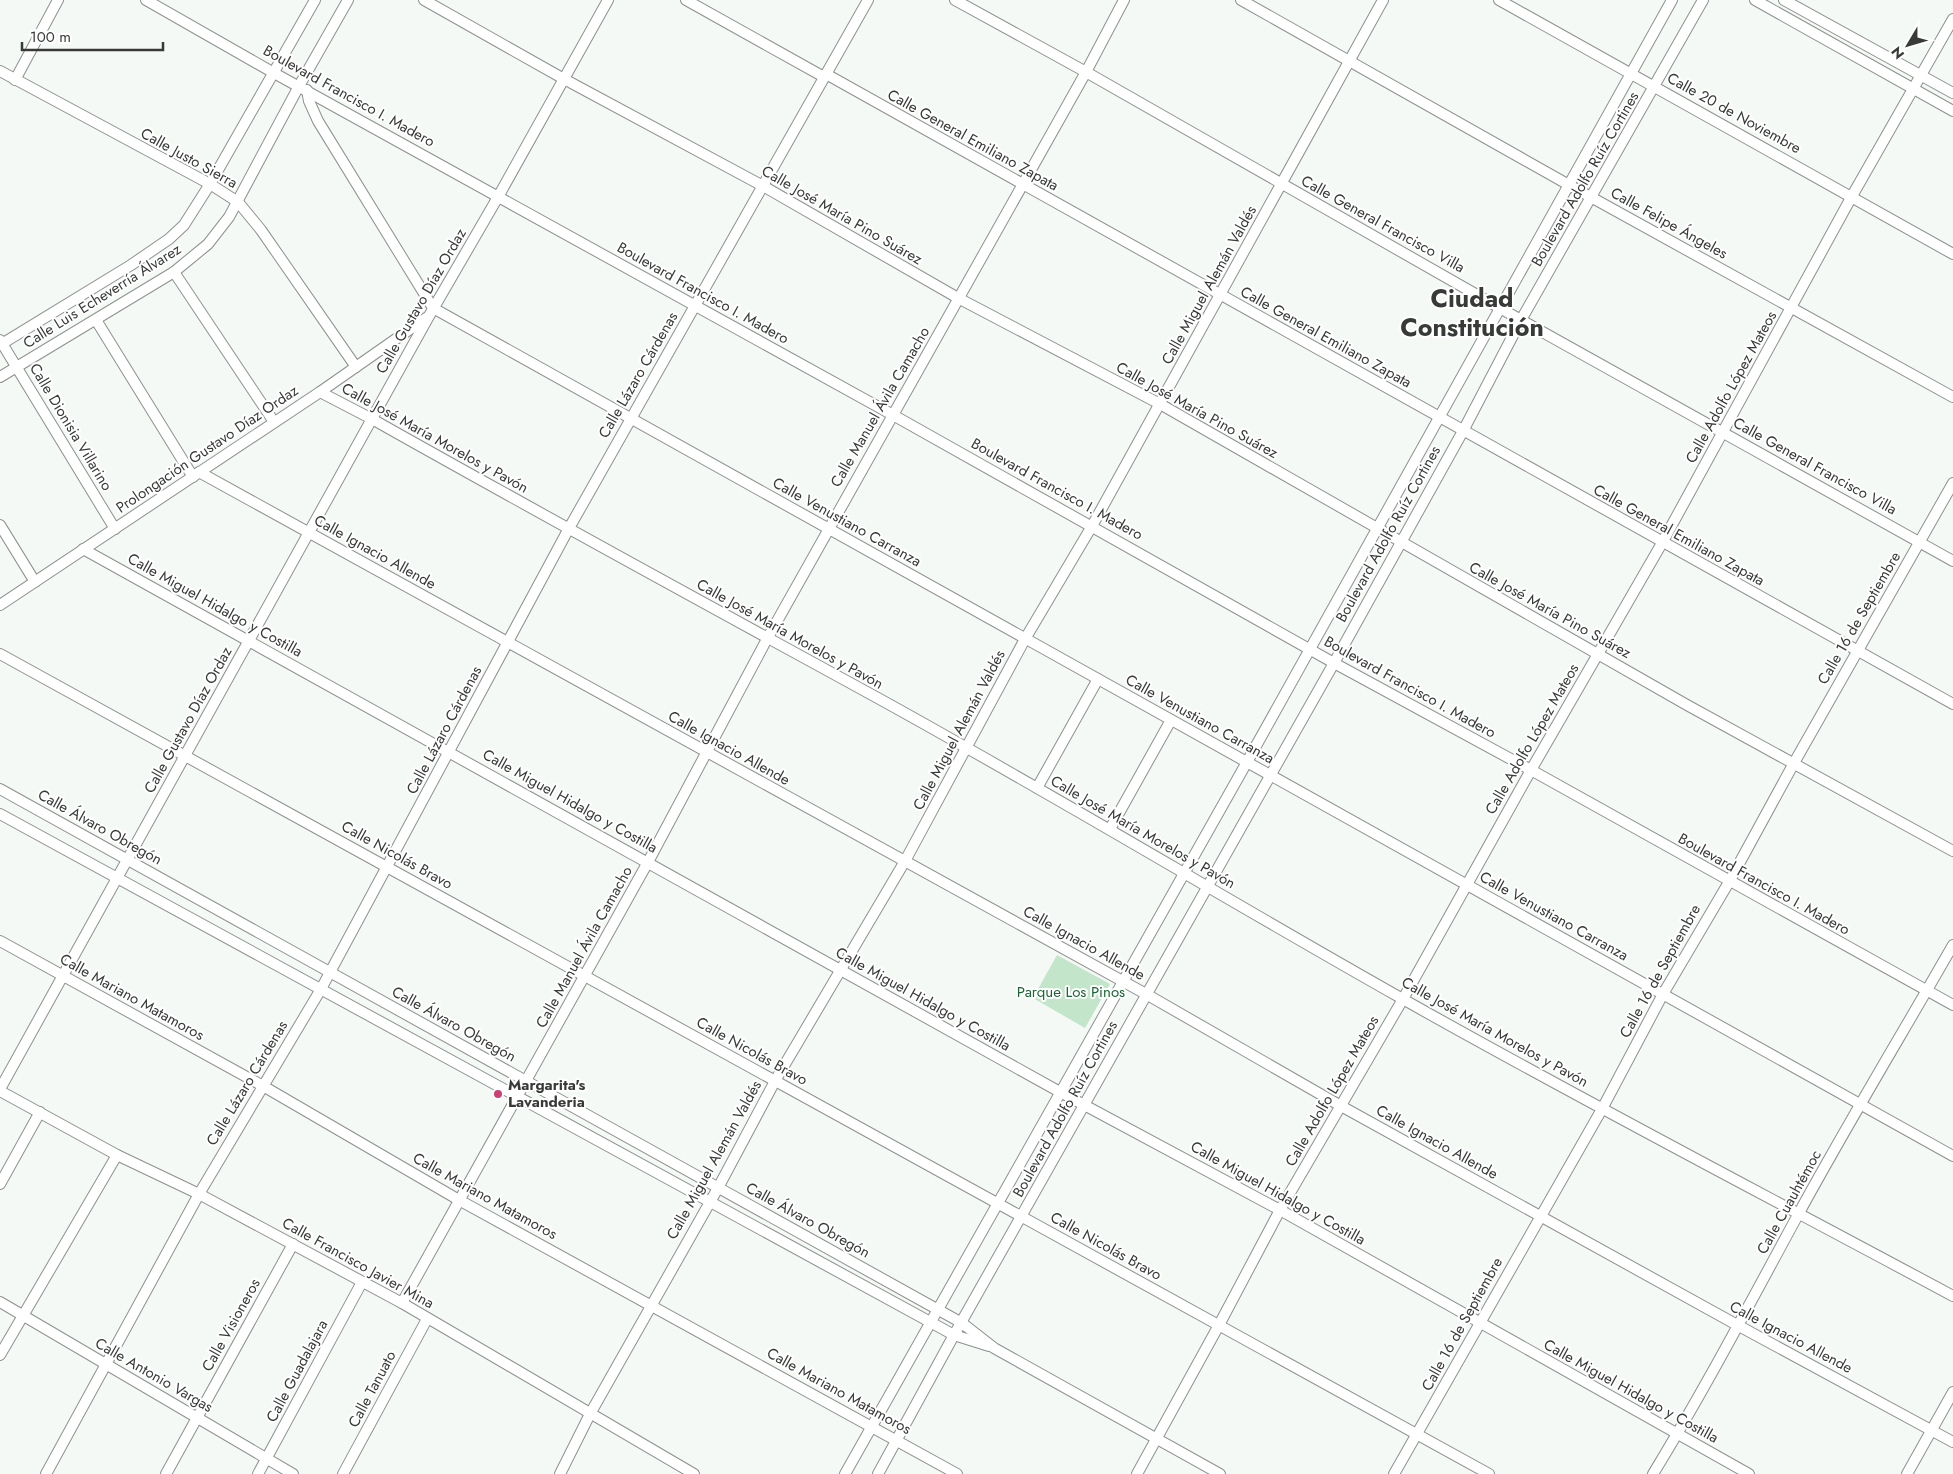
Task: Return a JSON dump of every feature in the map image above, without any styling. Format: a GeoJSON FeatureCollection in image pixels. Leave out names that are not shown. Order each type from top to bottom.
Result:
{"type":"FeatureCollection","features":[{"type":"Feature","properties":{"kind":"street"},"geometry":{"type":"LineString","coordinates":[[15,80],[58,0]]}},
{"type":"Feature","properties":{"kind":"street","name":"Boulevard Francisco I. Madero"},"geometry":{"type":"LineString","coordinates":[[146,0],[274,73],[1092,526],[1334,663],[1531,770],[1729,882],[1953,1005]]}},
{"type":"Feature","properties":{"kind":"street","name":"Calle Luis Echeverría Álvarez"},"geometry":{"type":"LineString","coordinates":[[1,343],[131,265],[169,238],[188,219],[315,0]]}},
{"type":"Feature","properties":{"kind":"street","name":"Calle Luis Echeverría Álvarez"},"geometry":{"type":"LineString","coordinates":[[0,377],[174,272],[208,244],[229,218],[303,88],[348,0]]}},
{"type":"Feature","properties":{"kind":"street","name":"Calle José María Pino Suárez"},"geometry":{"type":"LineString","coordinates":[[424,0],[564,79],[762,186],[958,298],[1160,404],[1491,595],[1953,851]]}},
{"type":"Feature","properties":{"kind":"street","name":"Calle Gustavo Díaz Ordaz"},"geometry":{"type":"LineString","coordinates":[[0,1090],[431,312],[498,197],[608,0]]}},
{"type":"Feature","properties":{"kind":"street","name":"Calle General Emiliano Zapata"},"geometry":{"type":"LineString","coordinates":[[686,0],[824,77],[826,74],[1220,296],[1953,704]]}},
{"type":"Feature","properties":{"kind":"street","name":"Calle Lázaro Cárdenas"},"geometry":{"type":"LineString","coordinates":[[46,1474],[199,1194],[321,989],[388,868],[568,530],[630,418],[695,307],[868,0]]}},
{"type":"Feature","properties":{"kind":"street","name":"Calle General Francisco Villa"},"geometry":{"type":"LineString","coordinates":[[955,0],[1953,561]]}},
{"type":"Feature","properties":{"kind":"street","name":"Calle Manuel Ávila Camacho"},"geometry":{"type":"LineString","coordinates":[[402,1303],[648,862],[767,639],[1086,72],[1124,0]]}},
{"type":"Feature","properties":{"kind":"street","name":"Calle Felipe Ángeles"},"geometry":{"type":"LineString","coordinates":[[1241,0],[1569,185],[1953,397]]}},
{"type":"Feature","properties":{"kind":"street","name":"Calle Miguel Alemán Valdés"},"geometry":{"type":"LineString","coordinates":[[560,1474],[590,1414],[718,1188],[775,1081],[905,861],[967,749],[1025,638],[1092,526],[1383,0]]}},
{"type":"Feature","properties":{"kind":"street","name":"Calle 20 de Noviembre"},"geometry":{"type":"LineString","coordinates":[[1499,0],[1953,254]]}},
{"type":"Feature","properties":{"kind":"street","name":"Boulevard Adolfo Ruíz Cortines"},"geometry":{"type":"LineString","coordinates":[[845,1474],[1247,762],[1672,0]]}},
{"type":"Feature","properties":{"kind":"street","name":"Boulevard Adolfo Ruíz Cortines"},"geometry":{"type":"LineString","coordinates":[[878,1474],[954,1335],[1334,663],[1463,431],[1522,320],[1703,0]]}},
{"type":"Feature","properties":{"kind":"street"},"geometry":{"type":"LineString","coordinates":[[1755,0],[1953,111]]}},
{"type":"Feature","properties":{"kind":"street"},"geometry":{"type":"LineString","coordinates":[[1784,0],[1953,93]]}},
{"type":"Feature","properties":{"kind":"street","name":"Calle Adolfo López Mateos"},"geometry":{"type":"LineString","coordinates":[[1137,1474],[1219,1326],[1280,1210],[1403,999],[1597,653],[1662,543],[1852,196],[1953,19]]}},
{"type":"Feature","properties":{"kind":"street","name":"Calle Justo Sierra"},"geometry":{"type":"LineString","coordinates":[[0,71],[210,184],[238,202],[261,230],[356,367]]}},
{"type":"Feature","properties":{"kind":"street"},"geometry":{"type":"LineString","coordinates":[[303,88],[318,121],[431,312]]}},
{"type":"Feature","properties":{"kind":"street"},"geometry":{"type":"LineString","coordinates":[[174,272],[274,422]]}},
{"type":"Feature","properties":{"kind":"street","name":"Prolongación Gustavo Díaz Ordaz"},"geometry":{"type":"LineString","coordinates":[[0,605],[320,392],[431,312]]}},
{"type":"Feature","properties":{"kind":"street","name":"Calle Venustiano Carranza"},"geometry":{"type":"LineString","coordinates":[[431,312],[630,418],[1953,1156]]}},
{"type":"Feature","properties":{"kind":"street"},"geometry":{"type":"LineString","coordinates":[[96,320],[196,474]]}},
{"type":"Feature","properties":{"kind":"street","name":"Calle Dionisia Villarino"},"geometry":{"type":"LineString","coordinates":[[1,343],[116,529]]}},
{"type":"Feature","properties":{"kind":"street","name":"Calle José María Morelos y Pavón"},"geometry":{"type":"LineString","coordinates":[[320,392],[372,419],[568,530],[865,691],[1110,829],[1208,888],[1403,999],[1953,1296]]}},
{"type":"Feature","properties":{"kind":"street","name":"Calle Ignacio Allende"},"geometry":{"type":"LineString","coordinates":[[196,474],[309,532],[508,644],[1146,994],[1341,1106],[1953,1442]]}},
{"type":"Feature","properties":{"kind":"street","name":"Calle 16 de Septiembre"},"geometry":{"type":"LineString","coordinates":[[1394,1474],[1602,1108],[1663,994],[1729,882],[1794,763],[1953,483]]}},
{"type":"Feature","properties":{"kind":"street"},"geometry":{"type":"LineString","coordinates":[[0,525],[35,582]]}},
{"type":"Feature","properties":{"kind":"street","name":"Calle Miguel Hidalgo y Costilla"},"geometry":{"type":"LineString","coordinates":[[83,549],[1060,1092],[1280,1210],[1749,1474]]}},
{"type":"Feature","properties":{"kind":"street","name":"Calle Nicolás Bravo"},"geometry":{"type":"LineString","coordinates":[[0,654],[1489,1474]]}},
{"type":"Feature","properties":{"kind":"street"},"geometry":{"type":"LineString","coordinates":[[1037,788],[1098,679]]}},
{"type":"Feature","properties":{"kind":"street"},"geometry":{"type":"LineString","coordinates":[[1110,829],[1171,720]]}},
{"type":"Feature","properties":{"kind":"street","name":"Calle Álvaro Obregón"},"geometry":{"type":"LineString","coordinates":[[0,790],[962,1322],[994,1348],[1220,1474]]}},
{"type":"Feature","properties":{"kind":"street","name":"Calle Álvaro Obregón"},"geometry":{"type":"LineString","coordinates":[[0,814],[954,1335],[994,1348]]}},
{"type":"Feature","properties":{"kind":"street","name":"Calle Mariano Matamoros"},"geometry":{"type":"LineString","coordinates":[[0,941],[263,1086],[459,1200],[651,1304],[956,1474]]}},
{"type":"Feature","properties":{"kind":"street","name":"Calle Cuauhtémoc"},"geometry":{"type":"LineString","coordinates":[[1654,1474],[1739,1326],[1860,1104],[1953,945]]}},
{"type":"Feature","properties":{"kind":"street","name":"Calle Francisco Javier Mina"},"geometry":{"type":"LineString","coordinates":[[0,1090],[117,1155],[199,1194],[402,1303],[694,1474]]}},
{"type":"Feature","properties":{"kind":"street"},"geometry":{"type":"LineString","coordinates":[[0,1184],[40,1112]]}},
{"type":"Feature","properties":{"kind":"street"},"geometry":{"type":"LineString","coordinates":[[0,1355],[117,1155]]}},
{"type":"Feature","properties":{"kind":"street","name":"Calle Visioneros"},"geometry":{"type":"LineString","coordinates":[[166,1474],[293,1244]]}},
{"type":"Feature","properties":{"kind":"street","name":"Calle Guadalajara"},"geometry":{"type":"LineString","coordinates":[[258,1474],[362,1282]]}},
{"type":"Feature","properties":{"kind":"street","name":"Calle Antonio Vargas"},"geometry":{"type":"LineString","coordinates":[[0,1302],[293,1474]]}},
{"type":"Feature","properties":{"kind":"street","name":"Calle Tanuato"},"geometry":{"type":"LineString","coordinates":[[343,1474],[427,1319]]}},
{"type":"Feature","properties":{"kind":"street"},"geometry":{"type":"LineString","coordinates":[[1907,1474],[1953,1392]]}},
{"type":"Feature","properties":{"kind":"green space","name":"Parque Los Pinos"},"geometry":{"type":"Polygon","coordinates":[[[1057,955],[1110,984],[1085,1028],[1033,998],[1057,955]]]}},
{"type":"Feature","properties":{"kind":"place","name":"Margarita's Lavanderia"},"geometry":{"type":"Point","coordinates":[498,1094]}},
{"type":"Feature","properties":{"kind":"district","name":"Ciudad Constitución"},"geometry":{"type":"Point","coordinates":[1472,312]}}]}
